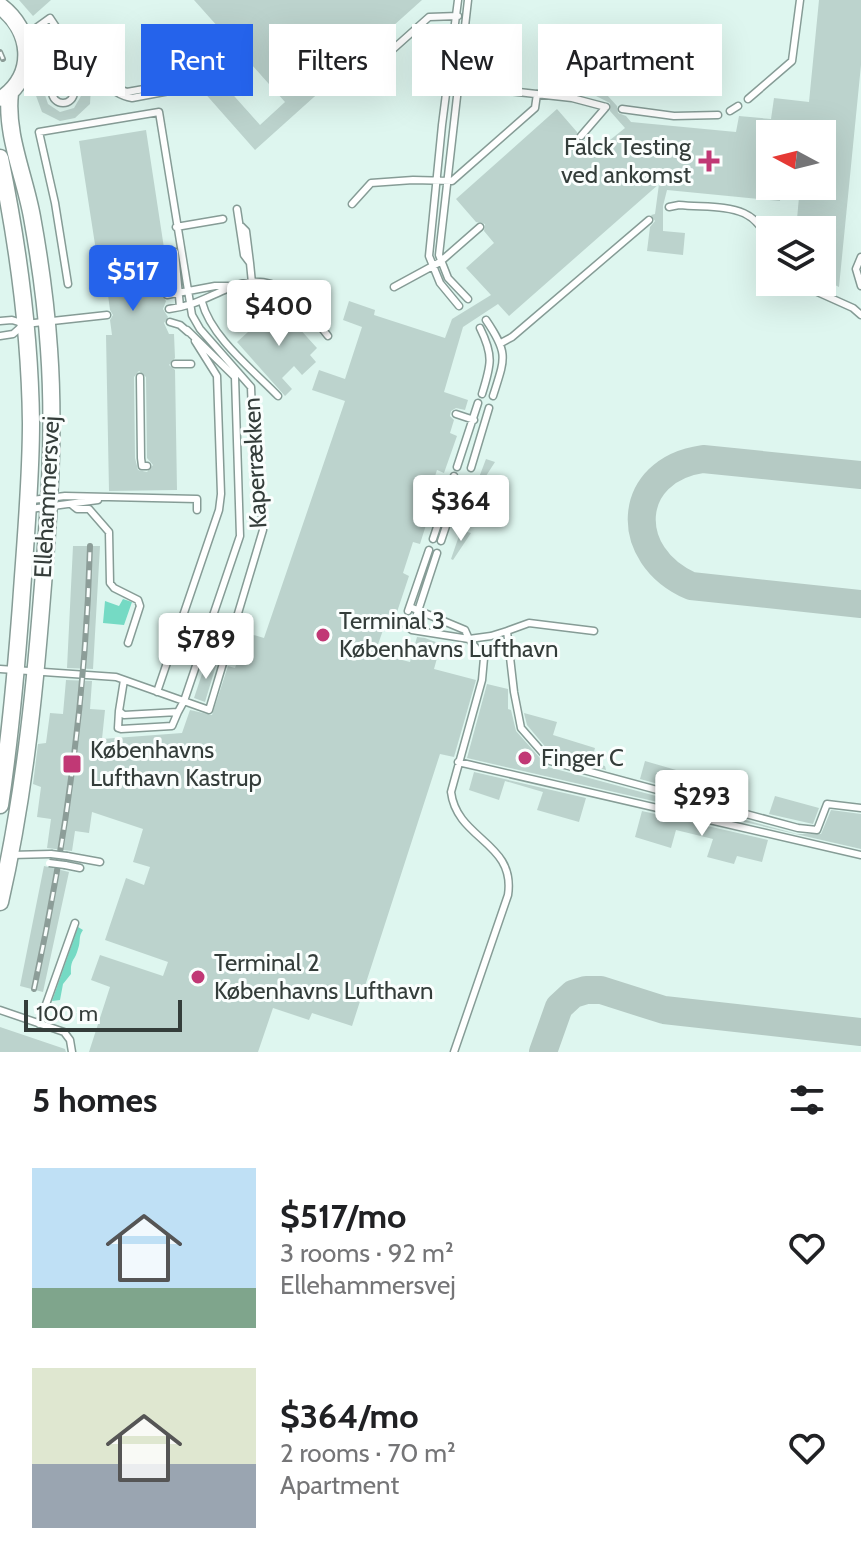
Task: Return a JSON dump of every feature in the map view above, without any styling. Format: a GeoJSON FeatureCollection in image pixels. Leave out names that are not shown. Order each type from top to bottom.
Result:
{"type":"FeatureCollection","features":[{"type":"Feature","properties":{"kind":"street"},"geometry":{"type":"LineString","coordinates":[[0,6],[11,14],[24,34]]}},
{"type":"Feature","properties":{"kind":"street"},"geometry":{"type":"LineString","coordinates":[[5,97],[24,71]]}},
{"type":"Feature","properties":{"kind":"street","name":"Ellehammersvej"},"geometry":{"type":"LineString","coordinates":[[0,902],[13,854],[36,671],[49,504],[52,414],[46,321],[32,217],[5,97]]}},
{"type":"Feature","properties":{"kind":"street","name":"Ellehammersvej"},"geometry":{"type":"LineString","coordinates":[[0,158],[16,235],[31,422],[28,505],[8,669],[0,805]]}},
{"type":"Feature","properties":{"kind":"lane"},"geometry":{"type":"LineString","coordinates":[[455,24],[458,0]]}},
{"type":"Feature","properties":{"kind":"lane"},"geometry":{"type":"LineString","coordinates":[[465,24],[468,0]]}},
{"type":"Feature","properties":{"kind":"lane"},"geometry":{"type":"LineString","coordinates":[[748,99],[792,61],[800,0]]}},
{"type":"Feature","properties":{"kind":"lane"},"geometry":{"type":"LineString","coordinates":[[396,46],[429,17],[466,17]]}},
{"type":"Feature","properties":{"kind":"lane"},"geometry":{"type":"LineString","coordinates":[[522,92],[572,98],[606,107],[581,136]]}},
{"type":"Feature","properties":{"kind":"lane"},"geometry":{"type":"LineString","coordinates":[[352,204],[371,183],[452,181],[535,108],[537,94]]}},
{"type":"Feature","properties":{"kind":"lane"},"geometry":{"type":"LineString","coordinates":[[447,96],[430,240],[432,264],[440,283],[459,306]]}},
{"type":"Feature","properties":{"kind":"lane"},"geometry":{"type":"LineString","coordinates":[[457,96],[440,262],[448,278],[468,299]]}},
{"type":"Feature","properties":{"kind":"lane"},"geometry":{"type":"LineString","coordinates":[[730,111],[738,106]]}},
{"type":"Feature","properties":{"kind":"lane"},"geometry":{"type":"LineString","coordinates":[[622,109],[674,116],[718,115]]}},
{"type":"Feature","properties":{"kind":"lane"},"geometry":{"type":"LineString","coordinates":[[68,284],[55,203],[39,132],[159,112],[180,250],[184,292],[180,307]]}},
{"type":"Feature","properties":{"kind":"lane"},"geometry":{"type":"LineString","coordinates":[[669,207],[679,205],[740,211],[756,222]]}},
{"type":"Feature","properties":{"kind":"lane"},"geometry":{"type":"LineString","coordinates":[[237,209],[241,226],[246,231],[252,283]]}},
{"type":"Feature","properties":{"kind":"lane"},"geometry":{"type":"LineString","coordinates":[[176,227],[223,219]]}},
{"type":"Feature","properties":{"kind":"lane"},"geometry":{"type":"LineString","coordinates":[[501,343],[512,337],[649,220]]}},
{"type":"Feature","properties":{"kind":"lane"},"geometry":{"type":"LineString","coordinates":[[394,287],[440,262],[480,227]]}},
{"type":"Feature","properties":{"kind":"lane"},"geometry":{"type":"LineString","coordinates":[[165,254],[175,252],[190,306]]}},
{"type":"Feature","properties":{"kind":"lane"},"geometry":{"type":"LineString","coordinates":[[861,257],[856,269],[861,286]]}},
{"type":"Feature","properties":{"kind":"lane"},"geometry":{"type":"LineString","coordinates":[[167,295],[252,283],[283,287],[302,304],[328,336]]}},
{"type":"Feature","properties":{"kind":"lane"},"geometry":{"type":"LineString","coordinates":[[169,309],[202,302],[231,287]]}},
{"type":"Feature","properties":{"kind":"lane"},"geometry":{"type":"LineString","coordinates":[[826,296],[861,315]]}},
{"type":"Feature","properties":{"kind":"lane"},"geometry":{"type":"LineString","coordinates":[[202,302],[206,318],[218,334],[278,396]]}},
{"type":"Feature","properties":{"kind":"lane","name":"Kaperrækken"},"geometry":{"type":"LineString","coordinates":[[186,702],[209,710],[263,530],[254,464],[251,387],[200,329],[190,306]]}},
{"type":"Feature","properties":{"kind":"lane"},"geometry":{"type":"LineString","coordinates":[[0,321],[12,320],[25,324],[107,315]]}},
{"type":"Feature","properties":{"kind":"lane"},"geometry":{"type":"LineString","coordinates":[[486,320],[501,343],[503,364],[493,396]]}},
{"type":"Feature","properties":{"kind":"lane"},"geometry":{"type":"LineString","coordinates":[[157,692],[219,510],[221,494],[217,376],[187,330],[170,322]]}},
{"type":"Feature","properties":{"kind":"lane"},"geometry":{"type":"LineString","coordinates":[[0,336],[13,334],[25,324]]}},
{"type":"Feature","properties":{"kind":"lane"},"geometry":{"type":"LineString","coordinates":[[480,328],[491,354],[491,365],[482,394]]}},
{"type":"Feature","properties":{"kind":"lane","name":"Kaperrækken"},"geometry":{"type":"LineString","coordinates":[[178,712],[186,702],[240,536],[235,377],[187,330]]}},
{"type":"Feature","properties":{"kind":"lane"},"geometry":{"type":"LineString","coordinates":[[175,364],[191,364]]}},
{"type":"Feature","properties":{"kind":"lane"},"geometry":{"type":"LineString","coordinates":[[140,377],[141,458],[142,466],[147,466]]}},
{"type":"Feature","properties":{"kind":"lane"},"geometry":{"type":"LineString","coordinates":[[457,467],[478,403]]}},
{"type":"Feature","properties":{"kind":"lane"},"geometry":{"type":"LineString","coordinates":[[471,468],[489,408]]}},
{"type":"Feature","properties":{"kind":"lane"},"geometry":{"type":"LineString","coordinates":[[456,414],[485,423]]}},
{"type":"Feature","properties":{"kind":"lane"},"geometry":{"type":"LineString","coordinates":[[454,476],[437,540],[464,480]]}},
{"type":"Feature","properties":{"kind":"lane"},"geometry":{"type":"LineString","coordinates":[[49,504],[65,496],[197,499],[197,510]]}},
{"type":"Feature","properties":{"kind":"lane"},"geometry":{"type":"LineString","coordinates":[[28,505],[72,505],[106,498]]}},
{"type":"Feature","properties":{"kind":"lane"},"geometry":{"type":"LineString","coordinates":[[72,505],[77,509],[89,509],[109,532],[110,583],[138,600],[140,606],[128,643]]}},
{"type":"Feature","properties":{"kind":"lane"},"geometry":{"type":"LineString","coordinates":[[429,550],[409,609],[465,630],[484,658],[482,680],[451,792],[453,808],[507,868],[510,881],[508,895],[454,1052]]}},
{"type":"Feature","properties":{"kind":"lane"},"geometry":{"type":"LineString","coordinates":[[418,612],[437,553]]}},
{"type":"Feature","properties":{"kind":"lane"},"geometry":{"type":"LineString","coordinates":[[405,624],[412,630],[469,639],[491,636],[529,623],[594,631]]}},
{"type":"Feature","properties":{"kind":"lane"},"geometry":{"type":"LineString","coordinates":[[507,631],[521,728],[550,761],[798,828],[817,830],[827,804],[861,808]]}},
{"type":"Feature","properties":{"kind":"lane"},"geometry":{"type":"LineString","coordinates":[[8,669],[116,677],[186,702]]}},
{"type":"Feature","properties":{"kind":"lane"},"geometry":{"type":"LineString","coordinates":[[119,711],[124,715],[178,712],[172,726],[118,728],[119,711],[124,680]]}},
{"type":"Feature","properties":{"kind":"lane"},"geometry":{"type":"LineString","coordinates":[[458,762],[861,855]]}},
{"type":"Feature","properties":{"kind":"lane"},"geometry":{"type":"LineString","coordinates":[[13,854],[48,853],[100,862]]}},
{"type":"Feature","properties":{"kind":"lane"},"geometry":{"type":"LineString","coordinates":[[13,854],[80,868]]}},
{"type":"Feature","properties":{"kind":"lane"},"geometry":{"type":"LineString","coordinates":[[39,1024],[75,923]]}},
{"type":"Feature","properties":{"kind":"lane"},"geometry":{"type":"LineString","coordinates":[[0,1010],[64,1032],[70,1040],[72,1052]]}},
{"type":"Feature","properties":{"kind":"green space"},"geometry":{"type":"Polygon","coordinates":[[[123,599],[132,602],[124,625],[103,623],[105,601],[119,606],[123,599]]]}},
{"type":"Feature","properties":{"kind":"green space"},"geometry":{"type":"Polygon","coordinates":[[[78,927],[83,930],[71,974],[63,984],[60,1000],[52,1001],[78,927]]]}},
{"type":"Feature","properties":{"kind":"building"},"geometry":{"type":"Polygon","coordinates":[[[19,0],[51,0],[33,16],[19,0]]]}},
{"type":"Feature","properties":{"kind":"building"},"geometry":{"type":"Polygon","coordinates":[[[194,0],[422,0],[395,24],[269,24],[269,84],[253,66],[253,24],[215,24],[194,0]]]}},
{"type":"Feature","properties":{"kind":"building"},"geometry":{"type":"Polygon","coordinates":[[[819,0],[861,0],[861,65],[839,287],[836,286],[836,216],[797,216],[799,200],[836,200],[836,120],[756,120],[756,199],[667,190],[663,206],[663,231],[685,233],[683,255],[647,251],[650,227],[655,221],[651,215],[655,214],[659,184],[509,316],[498,304],[463,327],[444,392],[468,400],[465,410],[456,408],[451,411],[450,416],[454,420],[450,433],[457,436],[444,473],[437,470],[426,504],[432,506],[420,544],[413,542],[403,573],[409,576],[396,615],[389,613],[375,653],[410,662],[417,637],[425,638],[441,644],[434,669],[476,680],[454,757],[440,754],[352,1026],[312,1013],[309,1020],[273,1008],[258,1052],[89,1052],[110,987],[91,980],[100,955],[163,976],[168,962],[105,940],[126,878],[144,885],[150,867],[133,862],[143,829],[92,812],[89,833],[75,831],[72,851],[47,848],[51,819],[37,817],[41,787],[33,784],[38,744],[46,743],[50,713],[63,714],[66,680],[92,681],[90,709],[105,710],[102,739],[182,733],[190,710],[212,715],[228,666],[235,668],[247,633],[264,638],[345,401],[312,390],[319,370],[345,379],[362,327],[343,320],[349,301],[375,310],[374,315],[445,338],[452,319],[491,295],[466,268],[494,243],[484,231],[485,224],[476,222],[456,199],[557,109],[577,132],[577,140],[585,140],[595,152],[625,128],[610,111],[610,103],[596,96],[608,96],[617,106],[618,113],[631,122],[736,132],[739,116],[771,119],[774,98],[809,102],[819,0]]]}},
{"type":"Feature","properties":{"kind":"building"},"geometry":{"type":"Polygon","coordinates":[[[36,96],[45,96],[48,104],[60,112],[74,108],[81,96],[90,96],[90,104],[75,118],[60,121],[42,112],[36,96]]]}},
{"type":"Feature","properties":{"kind":"building"},"geometry":{"type":"Polygon","coordinates":[[[207,96],[234,96],[260,125],[285,102],[280,96],[315,96],[255,150],[207,96]]]}},
{"type":"Feature","properties":{"kind":"building"},"geometry":{"type":"Polygon","coordinates":[[[146,130],[164,248],[159,254],[166,260],[170,285],[165,286],[161,294],[166,301],[163,309],[168,317],[164,323],[169,334],[174,334],[175,358],[169,365],[175,370],[177,490],[109,491],[106,335],[112,335],[110,320],[113,315],[108,295],[103,296],[79,141],[146,130]],[[139,371],[134,377],[135,458],[138,470],[147,472],[153,465],[147,458],[146,377],[139,371]]]}},
{"type":"Feature","properties":{"kind":"building"},"geometry":{"type":"Polygon","coordinates":[[[278,305],[317,348],[310,355],[316,362],[302,375],[294,366],[282,378],[292,389],[285,396],[237,342],[278,305]]]}},
{"type":"Feature","properties":{"kind":"building"},"geometry":{"type":"Polygon","coordinates":[[[486,459],[495,462],[477,490],[475,488],[486,459]]]}},
{"type":"Feature","properties":{"kind":"building"},"geometry":{"type":"Polygon","coordinates":[[[461,530],[471,533],[453,560],[451,559],[461,530]]]}},
{"type":"Feature","properties":{"kind":"building"},"geometry":{"type":"Polygon","coordinates":[[[73,546],[100,546],[93,669],[67,668],[73,546]]]}},
{"type":"Feature","properties":{"kind":"building"},"geometry":{"type":"Polygon","coordinates":[[[207,659],[217,662],[205,702],[194,698],[207,659]]]}},
{"type":"Feature","properties":{"kind":"building"},"geometry":{"type":"Polygon","coordinates":[[[487,684],[508,689],[508,709],[511,710],[516,731],[548,767],[797,834],[821,834],[831,810],[861,814],[861,849],[467,758],[487,684]]]}},
{"type":"Feature","properties":{"kind":"building"},"geometry":{"type":"Polygon","coordinates":[[[524,713],[557,722],[553,735],[595,748],[591,763],[605,766],[606,770],[553,756],[527,725],[524,713]]]}},
{"type":"Feature","properties":{"kind":"building"},"geometry":{"type":"Polygon","coordinates":[[[645,761],[683,772],[679,788],[706,797],[640,779],[645,761]]]}},
{"type":"Feature","properties":{"kind":"building"},"geometry":{"type":"Polygon","coordinates":[[[474,772],[586,798],[579,822],[537,810],[543,792],[505,781],[499,800],[469,790],[474,772]]]}},
{"type":"Feature","properties":{"kind":"building"},"geometry":{"type":"Polygon","coordinates":[[[775,796],[819,808],[813,824],[769,814],[775,796]]]}},
{"type":"Feature","properties":{"kind":"building"},"geometry":{"type":"Polygon","coordinates":[[[642,811],[768,840],[762,862],[737,856],[734,864],[707,857],[713,839],[676,830],[671,848],[635,837],[642,811]]]}},
{"type":"Feature","properties":{"kind":"building"},"geometry":{"type":"Polygon","coordinates":[[[44,866],[69,872],[43,992],[20,986],[44,866]]]}},
{"type":"Feature","properties":{"kind":"building"},"geometry":{"type":"Polygon","coordinates":[[[0,1027],[65,1049],[66,1052],[0,1052],[0,1027]]]}},
{"type":"Feature","properties":{"kind":"taxiway"},"geometry":{"type":"LineString","coordinates":[[861,475],[703,459],[677,466],[659,479],[647,496],[642,515],[644,536],[653,555],[669,572],[691,586],[861,604]]}},
{"type":"Feature","properties":{"kind":"taxiway"},"geometry":{"type":"LineString","coordinates":[[543,1052],[559,1007],[573,994],[586,990],[601,990],[664,1010],[861,1032]]}},
{"type":"Feature","properties":{"kind":"railway"},"geometry":{"type":"LineString","coordinates":[[0,52],[3,59]]}},
{"type":"Feature","properties":{"kind":"railway"},"geometry":{"type":"LineString","coordinates":[[34,989],[56,879],[72,769],[84,658],[90,546]]}},
{"type":"Feature","properties":{"kind":"place","name":"Falck Testing ved ankomst"},"geometry":{"type":"Point","coordinates":[709,161]}},
{"type":"Feature","properties":{"kind":"place","name":"Terminal 3 Københavns Lufthavn"},"geometry":{"type":"Point","coordinates":[323,635]}},
{"type":"Feature","properties":{"kind":"place","name":"Finger C"},"geometry":{"type":"Point","coordinates":[525,758]}},
{"type":"Feature","properties":{"kind":"place","name":"Københavns Lufthavn Kastrup"},"geometry":{"type":"Point","coordinates":[72,764]}},
{"type":"Feature","properties":{"kind":"place","name":"Terminal 2 Københavns Lufthavn"},"geometry":{"type":"Point","coordinates":[198,977]}}]}
